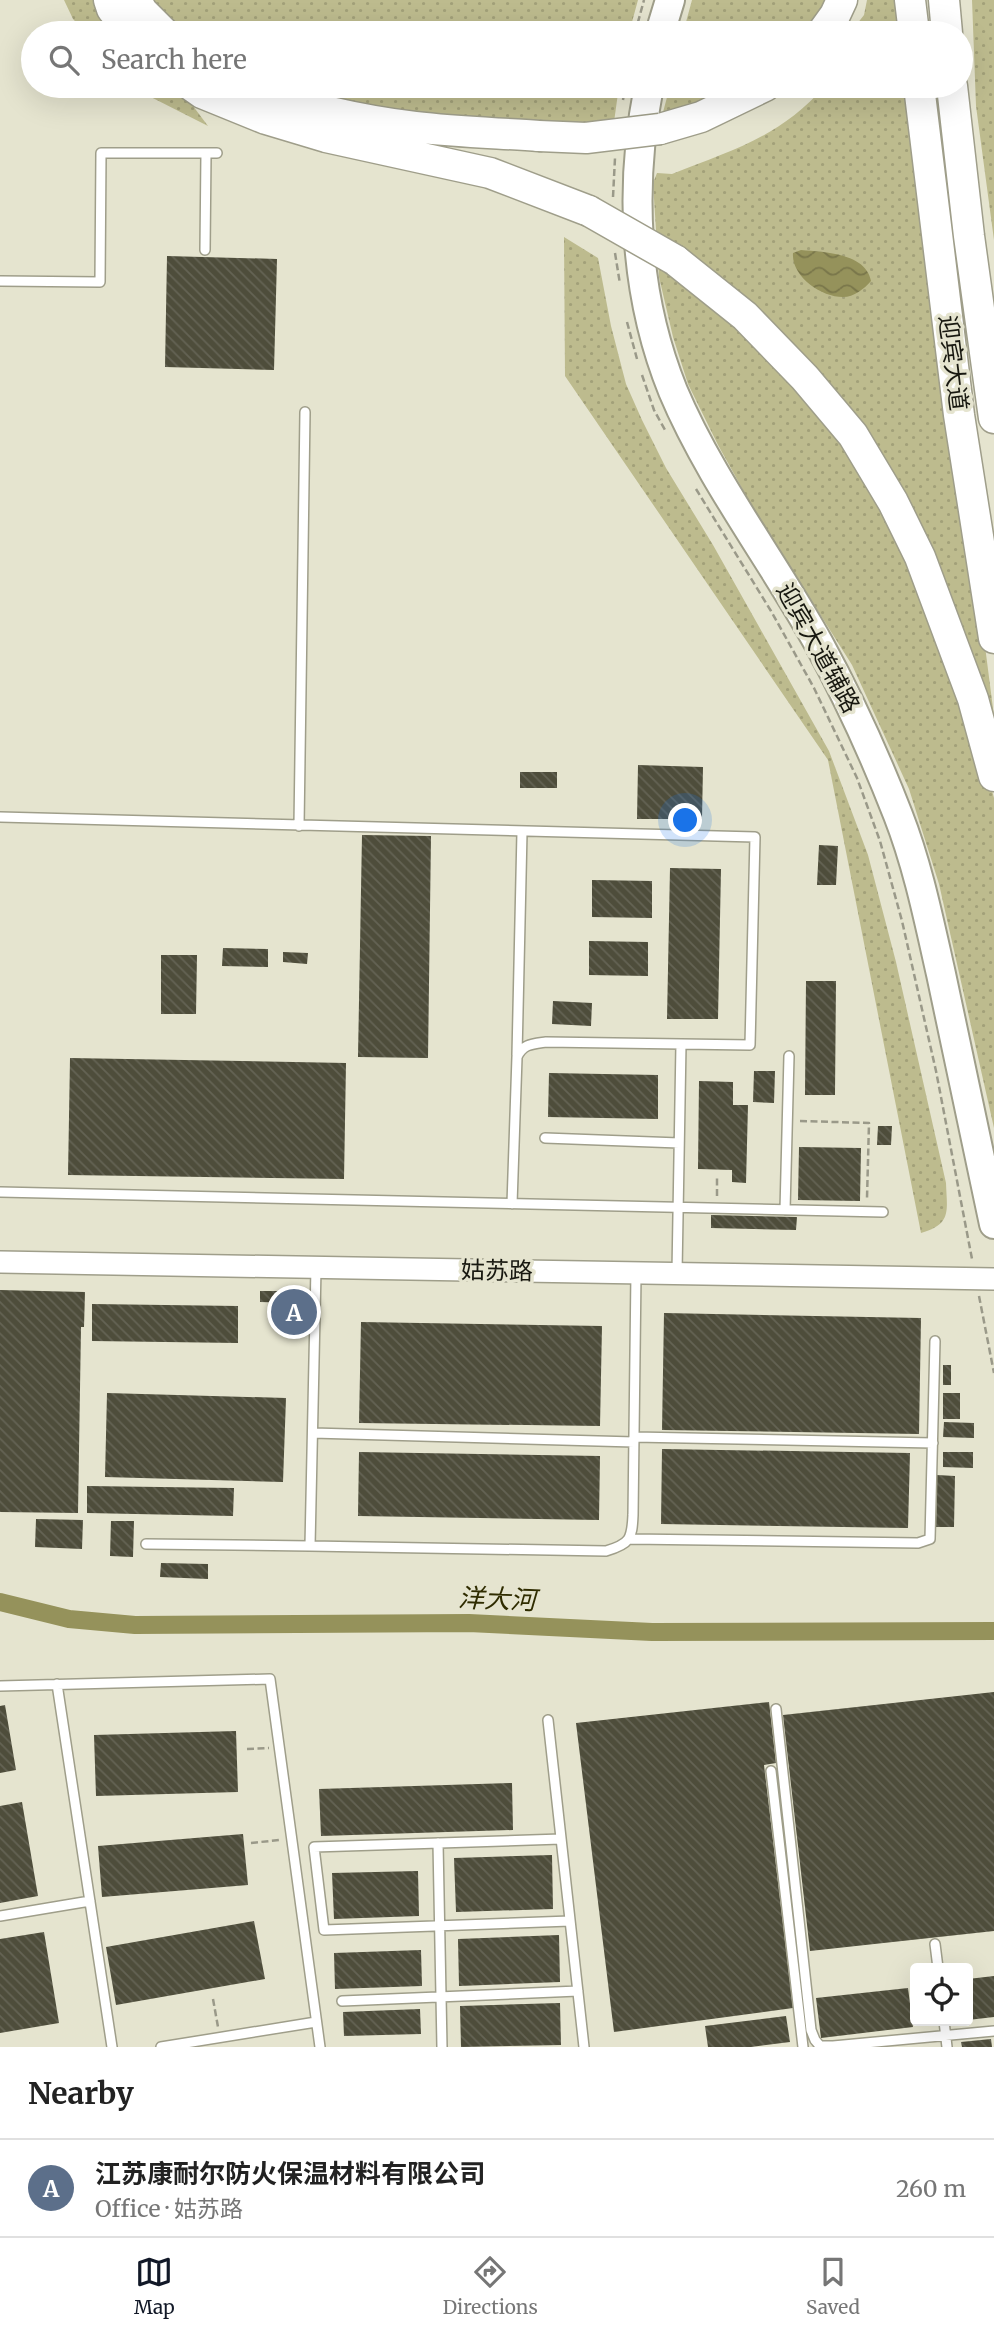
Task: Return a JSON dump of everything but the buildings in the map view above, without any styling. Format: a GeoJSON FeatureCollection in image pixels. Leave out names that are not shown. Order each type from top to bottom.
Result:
{"type":"FeatureCollection","features":[{"type":"Feature","properties":{"kind":"highway"},"geometry":{"type":"LineString","coordinates":[[109,0],[123,21]]}},
{"type":"Feature","properties":{"kind":"highway"},"geometry":{"type":"LineString","coordinates":[[136,0],[152,21]]}},
{"type":"Feature","properties":{"kind":"highway"},"geometry":{"type":"LineString","coordinates":[[831,21],[842,0]]}},
{"type":"Feature","properties":{"kind":"highway"},"geometry":{"type":"LineString","coordinates":[[910,0],[913,21]]}},
{"type":"Feature","properties":{"kind":"highway"},"geometry":{"type":"LineString","coordinates":[[944,0],[946,21]]}},
{"type":"Feature","properties":{"kind":"highway"},"geometry":{"type":"LineString","coordinates":[[214,98],[266,119],[326,136],[491,173],[601,209],[675,260],[746,316],[805,378],[853,435],[893,502],[920,557],[973,699],[994,776]]}},
{"type":"Feature","properties":{"kind":"highway"},"geometry":{"type":"LineString","coordinates":[[276,98],[349,117],[416,128],[586,138],[660,129],[701,117],[740,98]]}},
{"type":"Feature","properties":{"kind":"highway","name":"迎宾大道"},"geometry":{"type":"LineString","coordinates":[[920,98],[960,415],[994,638]]}},
{"type":"Feature","properties":{"kind":"highway","name":"迎宾大道"},"geometry":{"type":"LineString","coordinates":[[953,98],[970,250],[994,418]]}},
{"type":"Feature","properties":{"kind":"main road"},"geometry":{"type":"LineString","coordinates":[[664,21],[670,0]]}},
{"type":"Feature","properties":{"kind":"main road","name":"迎宾大道辅路"},"geometry":{"type":"LineString","coordinates":[[647,98],[639,145],[639,249],[648,305],[660,352],[674,392],[699,445],[819,644],[855,714],[900,820],[933,942],[994,1224]]}},
{"type":"Feature","properties":{"kind":"street","name":"姑苏路"},"geometry":{"type":"LineString","coordinates":[[0,1262],[985,1279]]}},
{"type":"Feature","properties":{"kind":"lane"},"geometry":{"type":"LineString","coordinates":[[0,281],[100,282],[101,153],[217,153]]}},
{"type":"Feature","properties":{"kind":"lane"},"geometry":{"type":"LineString","coordinates":[[205,250],[206,153]]}},
{"type":"Feature","properties":{"kind":"lane"},"geometry":{"type":"LineString","coordinates":[[299,826],[305,412]]}},
{"type":"Feature","properties":{"kind":"lane"},"geometry":{"type":"LineString","coordinates":[[0,817],[755,837],[750,1045],[546,1042],[530,1044],[521,1049],[517,1057]]}},
{"type":"Feature","properties":{"kind":"lane"},"geometry":{"type":"LineString","coordinates":[[512,1204],[522,832]]}},
{"type":"Feature","properties":{"kind":"lane"},"geometry":{"type":"LineString","coordinates":[[677,1274],[681,1044]]}},
{"type":"Feature","properties":{"kind":"lane"},"geometry":{"type":"LineString","coordinates":[[785,1210],[789,1056]]}},
{"type":"Feature","properties":{"kind":"lane"},"geometry":{"type":"LineString","coordinates":[[545,1138],[679,1143]]}},
{"type":"Feature","properties":{"kind":"lane"},"geometry":{"type":"LineString","coordinates":[[0,1192],[883,1212]]}},
{"type":"Feature","properties":{"kind":"lane"},"geometry":{"type":"LineString","coordinates":[[310,1546],[316,1268]]}},
{"type":"Feature","properties":{"kind":"lane"},"geometry":{"type":"LineString","coordinates":[[630,1539],[636,1273]]}},
{"type":"Feature","properties":{"kind":"lane"},"geometry":{"type":"LineString","coordinates":[[146,1544],[606,1551],[630,1539],[925,1542],[930,1539],[931,1532],[935,1341]]}},
{"type":"Feature","properties":{"kind":"lane"},"geometry":{"type":"LineString","coordinates":[[313,1433],[933,1443]]}},
{"type":"Feature","properties":{"kind":"lane"},"geometry":{"type":"LineString","coordinates":[[0,1686],[270,1679],[320,2047]]}},
{"type":"Feature","properties":{"kind":"lane"},"geometry":{"type":"LineString","coordinates":[[57,1684],[112,2047]]}},
{"type":"Feature","properties":{"kind":"lane"},"geometry":{"type":"LineString","coordinates":[[776,1709],[811,2030],[815,2040],[820,2046],[833,2046],[994,2031]]}},
{"type":"Feature","properties":{"kind":"lane"},"geometry":{"type":"LineString","coordinates":[[548,1720],[584,2047]]}},
{"type":"Feature","properties":{"kind":"lane"},"geometry":{"type":"LineString","coordinates":[[771,1771],[803,2047]]}},
{"type":"Feature","properties":{"kind":"lane"},"geometry":{"type":"LineString","coordinates":[[561,1839],[314,1847],[324,1930],[570,1921]]}},
{"type":"Feature","properties":{"kind":"lane"},"geometry":{"type":"LineString","coordinates":[[438,1843],[442,2047]]}},
{"type":"Feature","properties":{"kind":"lane"},"geometry":{"type":"LineString","coordinates":[[0,1916],[90,1901]]}},
{"type":"Feature","properties":{"kind":"lane"},"geometry":{"type":"LineString","coordinates":[[935,1944],[937,1963]]}},
{"type":"Feature","properties":{"kind":"lane"},"geometry":{"type":"LineString","coordinates":[[342,2001],[578,1992]]}},
{"type":"Feature","properties":{"kind":"lane"},"geometry":{"type":"LineString","coordinates":[[161,2047],[316,2022]]}},
{"type":"Feature","properties":{"kind":"lane"},"geometry":{"type":"LineString","coordinates":[[944,2026],[947,2047]]}},
{"type":"Feature","properties":{"kind":"path"},"geometry":{"type":"LineString","coordinates":[[638,21],[644,0]]}},
{"type":"Feature","properties":{"kind":"path"},"geometry":{"type":"LineString","coordinates":[[601,209],[612,180],[615,153]]}},
{"type":"Feature","properties":{"kind":"path"},"geometry":{"type":"LineString","coordinates":[[615,247],[620,287]]}},
{"type":"Feature","properties":{"kind":"path"},"geometry":{"type":"LineString","coordinates":[[625,313],[638,363]]}},
{"type":"Feature","properties":{"kind":"path"},"geometry":{"type":"LineString","coordinates":[[642,375],[654,410],[667,433]]}},
{"type":"Feature","properties":{"kind":"path"},"geometry":{"type":"LineString","coordinates":[[691,479],[814,688],[857,778],[880,841],[902,921],[985,1279],[994,1373]]}},
{"type":"Feature","properties":{"kind":"path"},"geometry":{"type":"LineString","coordinates":[[787,1121],[869,1123],[867,1212]]}},
{"type":"Feature","properties":{"kind":"path"},"geometry":{"type":"LineString","coordinates":[[716,1209],[717,1175]]}},
{"type":"Feature","properties":{"kind":"path"},"geometry":{"type":"LineString","coordinates":[[247,1749],[279,1747]]}},
{"type":"Feature","properties":{"kind":"path"},"geometry":{"type":"LineString","coordinates":[[251,1843],[292,1838]]}},
{"type":"Feature","properties":{"kind":"path"},"geometry":{"type":"LineString","coordinates":[[213,1999],[219,2038]]}},
{"type":"Feature","properties":{"kind":"shaded area"},"geometry":{"type":"Polygon","coordinates":[[[64,0],[97,0],[110,21],[75,21],[64,0]]]}},
{"type":"Feature","properties":{"kind":"shaded area"},"geometry":{"type":"Polygon","coordinates":[[[153,0],[638,0],[632,21],[167,21],[153,0]]]}},
{"type":"Feature","properties":{"kind":"shaded area"},"geometry":{"type":"Polygon","coordinates":[[[692,0],[834,0],[821,21],[686,21],[692,0]]]}},
{"type":"Feature","properties":{"kind":"shaded area"},"geometry":{"type":"Polygon","coordinates":[[[867,0],[902,0],[905,21],[859,21],[864,15],[867,0]]]}},
{"type":"Feature","properties":{"kind":"shaded area"},"geometry":{"type":"Polygon","coordinates":[[[972,0],[994,0],[994,240],[976,106],[972,0]]]}},
{"type":"Feature","properties":{"kind":"shaded area"},"geometry":{"type":"Polygon","coordinates":[[[153,98],[187,98],[208,126],[153,98]]]}},
{"type":"Feature","properties":{"kind":"shaded area"},"geometry":{"type":"Polygon","coordinates":[[[318,98],[617,98],[614,122],[532,128],[422,121],[318,98]]]}},
{"type":"Feature","properties":{"kind":"shaded area"},"geometry":{"type":"Polygon","coordinates":[[[667,98],[714,98],[662,116],[667,98]]]}},
{"type":"Feature","properties":{"kind":"shaded area"},"geometry":{"type":"Polygon","coordinates":[[[813,98],[915,98],[994,716],[983,758],[994,798],[994,1128],[939,884],[909,789],[852,665],[753,508],[688,384],[673,337],[659,277],[653,183],[657,173],[672,174],[754,140],[791,118],[813,98]]]}},
{"type":"Feature","properties":{"kind":"shaded area"},"geometry":{"type":"Polygon","coordinates":[[[564,237],[598,258],[626,384],[642,420],[666,468],[713,545],[829,751],[868,855],[896,962],[946,1183],[947,1209],[943,1221],[921,1233],[828,760],[565,376],[564,237]]]}},
{"type":"Feature","properties":{"kind":"water"},"geometry":{"type":"Polygon","coordinates":[[[801,250],[832,253],[853,259],[868,272],[871,281],[851,296],[826,293],[809,284],[797,270],[793,253],[801,250]]]}},
{"type":"Feature","properties":{"kind":"waterway","name":"洋大河"},"geometry":{"type":"LineString","coordinates":[[0,1602],[69,1619],[135,1625],[469,1623],[652,1632],[994,1631]]}},
{"type":"Feature","properties":{"kind":"place","name":"江苏康耐尔防火保温材料有限公司"},"geometry":{"type":"Point","coordinates":[294,1312]}}]}
